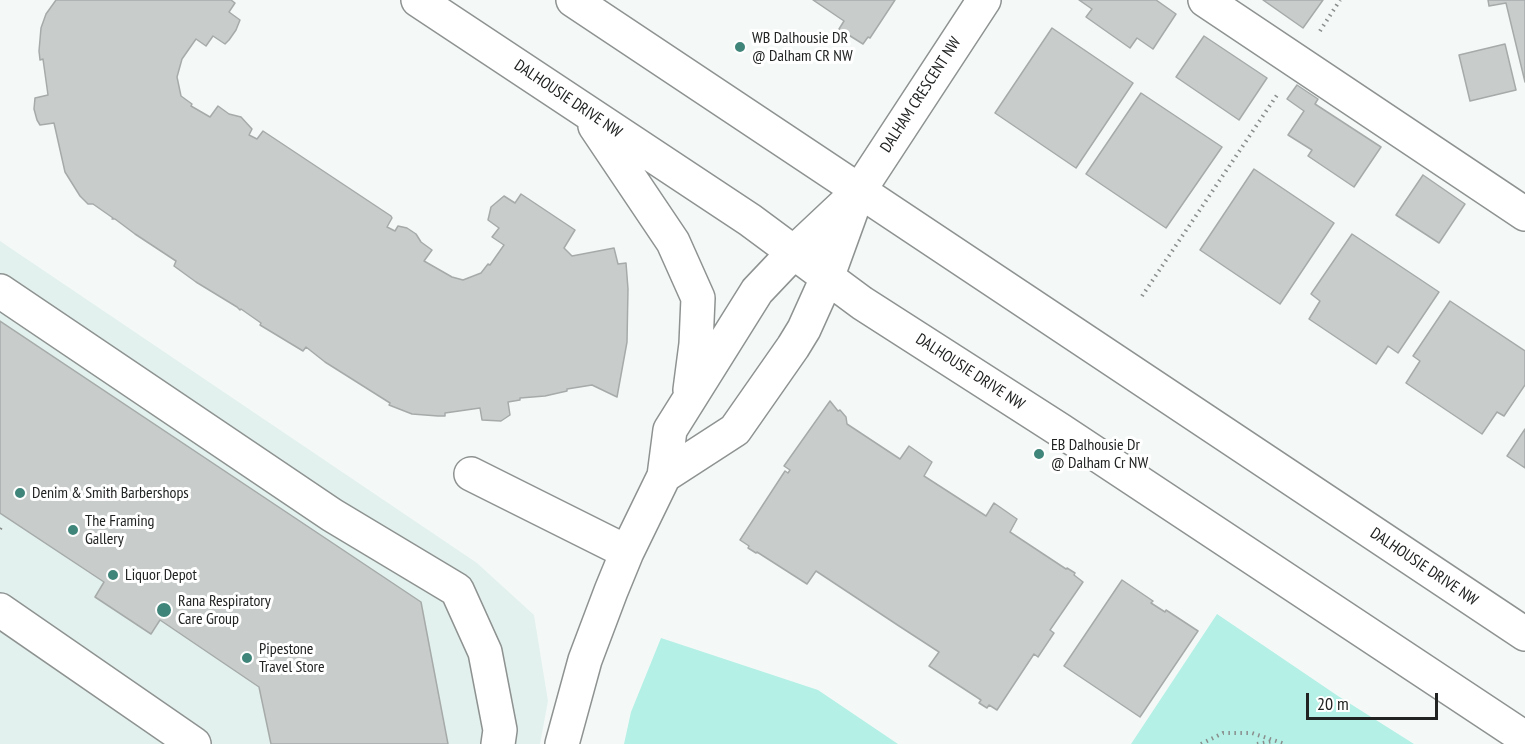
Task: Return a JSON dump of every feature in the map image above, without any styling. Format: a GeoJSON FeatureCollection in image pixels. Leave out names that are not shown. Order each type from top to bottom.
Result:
{"type":"FeatureCollection","features":[{"type":"Feature","properties":{"kind":"street","name":"DALHOUSIE DRIVE NW"},"geometry":{"type":"LineString","coordinates":[[418,0],[750,220],[872,309],[1060,429],[1525,738]]}},
{"type":"Feature","properties":{"kind":"street","name":"DALHOUSIE DRIVE NW"},"geometry":{"type":"LineString","coordinates":[[573,0],[1525,634]]}},
{"type":"Feature","properties":{"kind":"street","name":"DALHAM CRESCENT NW"},"geometry":{"type":"LineString","coordinates":[[859,190],[984,0]]}},
{"type":"Feature","properties":{"kind":"street"},"geometry":{"type":"LineString","coordinates":[[1205,0],[1525,214]]}},
{"type":"Feature","properties":{"kind":"street"},"geometry":{"type":"LineString","coordinates":[[586,112],[673,242],[698,298],[696,344],[689,401]]}},
{"type":"Feature","properties":{"kind":"street"},"geometry":{"type":"LineString","coordinates":[[562,744],[585,660],[627,552],[664,476],[670,430],[757,291],[859,190]]}},
{"type":"Feature","properties":{"kind":"street"},"geometry":{"type":"LineString","coordinates":[[664,476],[735,430],[804,329],[827,278],[859,190]]}},
{"type":"Feature","properties":{"kind":"street"},"geometry":{"type":"LineString","coordinates":[[0,291],[332,515],[457,590],[485,652],[500,730],[498,744]]}},
{"type":"Feature","properties":{"kind":"street"},"geometry":{"type":"LineString","coordinates":[[471,474],[627,552]]}},
{"type":"Feature","properties":{"kind":"street"},"geometry":{"type":"LineString","coordinates":[[0,610],[194,744]]}},
{"type":"Feature","properties":{"kind":"path"},"geometry":{"type":"LineString","coordinates":[[1142,296],[1340,0]]}},
{"type":"Feature","properties":{"kind":"path"},"geometry":{"type":"LineString","coordinates":[[1201,744],[1223,733],[1252,733],[1285,744]]}},
{"type":"Feature","properties":{"kind":"path"},"geometry":{"type":"LineString","coordinates":[[1257,744],[1274,741]]}},
{"type":"Feature","properties":{"kind":"shaded area"},"geometry":{"type":"Polygon","coordinates":[[[0,241],[477,563],[534,615],[548,701],[540,744],[0,744],[0,241]]]}},
{"type":"Feature","properties":{"kind":"green space"},"geometry":{"type":"Polygon","coordinates":[[[1217,614],[1338,696],[1414,744],[1131,744],[1217,614]]]}},
{"type":"Feature","properties":{"kind":"green space"},"geometry":{"type":"Polygon","coordinates":[[[661,638],[818,690],[898,744],[624,744],[631,712],[661,638]]]}},
{"type":"Feature","properties":{"kind":"building"},"geometry":{"type":"Polygon","coordinates":[[[56,0],[231,0],[235,3],[229,12],[240,20],[236,30],[225,44],[213,36],[206,46],[196,39],[182,59],[177,77],[181,96],[192,104],[191,106],[210,117],[218,106],[229,114],[241,117],[252,129],[249,135],[257,139],[263,131],[391,216],[387,227],[395,231],[398,226],[407,228],[416,234],[421,242],[432,250],[424,261],[452,277],[463,280],[481,273],[488,264],[490,265],[504,245],[492,237],[499,228],[488,220],[491,207],[504,196],[515,203],[521,194],[575,230],[564,248],[572,256],[614,248],[618,264],[626,263],[628,289],[627,342],[617,397],[592,385],[567,389],[567,391],[545,396],[520,398],[520,400],[508,402],[510,415],[501,421],[482,420],[480,408],[445,413],[445,416],[412,414],[389,405],[390,403],[325,362],[306,347],[303,351],[196,282],[174,266],[176,261],[93,204],[88,204],[80,196],[65,172],[54,123],[40,125],[37,120],[34,109],[35,98],[48,95],[43,59],[40,60],[39,51],[41,28],[46,14],[56,0]]]}},
{"type":"Feature","properties":{"kind":"building"},"geometry":{"type":"Polygon","coordinates":[[[813,0],[895,0],[870,38],[868,37],[863,44],[839,29],[844,21],[813,0]]]}},
{"type":"Feature","properties":{"kind":"building"},"geometry":{"type":"Polygon","coordinates":[[[1079,0],[1156,0],[1176,14],[1153,49],[1137,38],[1130,48],[1086,17],[1092,9],[1079,0]]]}},
{"type":"Feature","properties":{"kind":"building"},"geometry":{"type":"Polygon","coordinates":[[[1263,0],[1323,0],[1303,28],[1263,0]]]}},
{"type":"Feature","properties":{"kind":"building"},"geometry":{"type":"Polygon","coordinates":[[[1488,0],[1525,0],[1525,82],[1506,3],[1489,6],[1488,0]]]}},
{"type":"Feature","properties":{"kind":"building"},"geometry":{"type":"Polygon","coordinates":[[[1052,28],[1133,83],[1076,168],[995,113],[1052,28]]]}},
{"type":"Feature","properties":{"kind":"building"},"geometry":{"type":"Polygon","coordinates":[[[1204,36],[1267,78],[1239,120],[1176,77],[1204,36]]]}},
{"type":"Feature","properties":{"kind":"building"},"geometry":{"type":"Polygon","coordinates":[[[1505,44],[1516,90],[1470,101],[1459,55],[1505,44]]]}},
{"type":"Feature","properties":{"kind":"building"},"geometry":{"type":"Polygon","coordinates":[[[1297,85],[1318,99],[1315,104],[1381,147],[1354,187],[1308,156],[1312,150],[1288,135],[1304,111],[1287,99],[1297,85]]]}},
{"type":"Feature","properties":{"kind":"building"},"geometry":{"type":"Polygon","coordinates":[[[1141,93],[1222,147],[1166,228],[1086,174],[1141,93]]]}},
{"type":"Feature","properties":{"kind":"building"},"geometry":{"type":"Polygon","coordinates":[[[1254,169],[1334,223],[1280,304],[1200,250],[1254,169]]]}},
{"type":"Feature","properties":{"kind":"building"},"geometry":{"type":"Polygon","coordinates":[[[1423,175],[1465,204],[1439,243],[1396,215],[1423,175]]]}},
{"type":"Feature","properties":{"kind":"building"},"geometry":{"type":"Polygon","coordinates":[[[1352,234],[1439,292],[1398,353],[1388,346],[1376,364],[1309,319],[1320,301],[1311,294],[1352,234]]]}},
{"type":"Feature","properties":{"kind":"building"},"geometry":{"type":"Polygon","coordinates":[[[1450,301],[1525,351],[1525,385],[1504,416],[1497,412],[1482,434],[1406,383],[1420,361],[1413,356],[1450,301]]]}},
{"type":"Feature","properties":{"kind":"building"},"geometry":{"type":"Polygon","coordinates":[[[0,321],[421,602],[448,744],[271,744],[259,687],[160,620],[151,634],[95,597],[104,582],[0,513],[0,321]]]}},
{"type":"Feature","properties":{"kind":"building"},"geometry":{"type":"Polygon","coordinates":[[[830,401],[846,417],[847,424],[900,459],[909,446],[932,462],[924,476],[986,516],[994,503],[1017,519],[1010,532],[1075,573],[1074,575],[1083,582],[1050,630],[1054,633],[1038,657],[1034,654],[997,710],[979,703],[981,700],[929,666],[939,652],[816,571],[807,584],[748,548],[749,546],[740,540],[785,471],[788,473],[790,470],[784,466],[830,401]]]}},
{"type":"Feature","properties":{"kind":"building"},"geometry":{"type":"Polygon","coordinates":[[[1525,429],[1525,468],[1507,456],[1525,429]]]}},
{"type":"Feature","properties":{"kind":"building"},"geometry":{"type":"Polygon","coordinates":[[[1122,580],[1153,601],[1151,603],[1198,631],[1140,717],[1064,666],[1122,580]]]}},
{"type":"Feature","properties":{"kind":"place","name":"WB Dalhousie DR @ Dalham CR NW"},"geometry":{"type":"Point","coordinates":[740,47]}},
{"type":"Feature","properties":{"kind":"place","name":"EB Dalhousie Dr @ Dalham Cr NW"},"geometry":{"type":"Point","coordinates":[1039,454]}},
{"type":"Feature","properties":{"kind":"place","name":"Denim & Smith Barbershops"},"geometry":{"type":"Point","coordinates":[20,493]}},
{"type":"Feature","properties":{"kind":"place","name":"The Framing Gallery"},"geometry":{"type":"Point","coordinates":[73,530]}},
{"type":"Feature","properties":{"kind":"place","name":"Liquor Depot"},"geometry":{"type":"Point","coordinates":[113,575]}},
{"type":"Feature","properties":{"kind":"place","name":"Rana Respiratory Care Group"},"geometry":{"type":"Point","coordinates":[164,610]}},
{"type":"Feature","properties":{"kind":"place","name":"Pipestone Travel Store"},"geometry":{"type":"Point","coordinates":[247,658]}}]}
